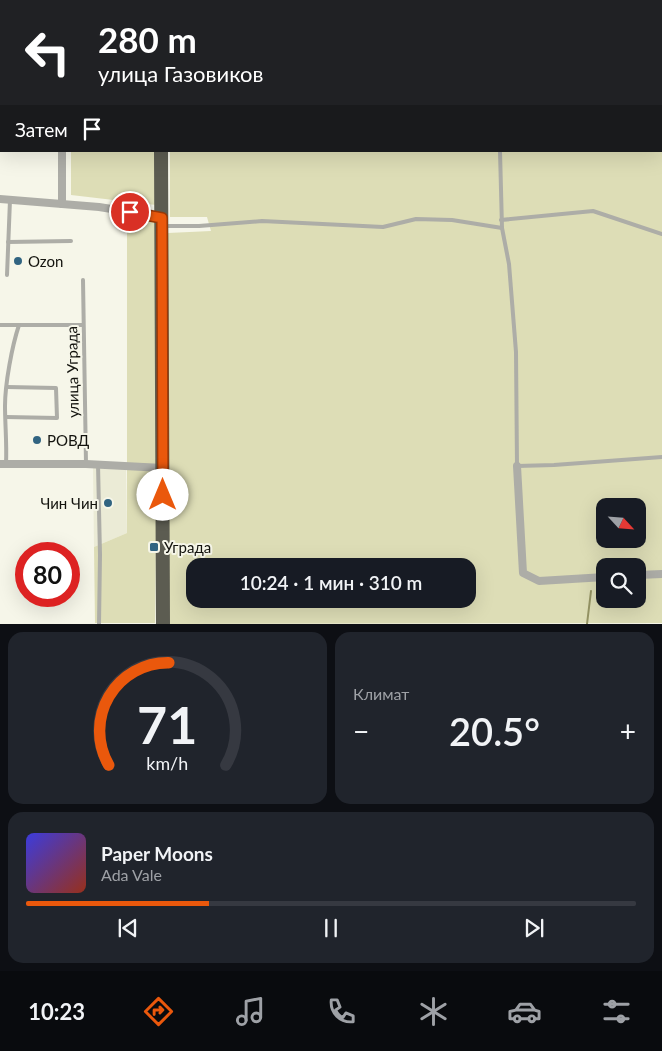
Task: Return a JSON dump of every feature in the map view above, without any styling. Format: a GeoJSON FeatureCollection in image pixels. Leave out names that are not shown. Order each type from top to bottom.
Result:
{"type":"FeatureCollection","features":[{"type":"Feature","properties":{"kind":"highway"},"geometry":{"type":"LineString","coordinates":[[161,152],[163,624]]}},
{"type":"Feature","properties":{"kind":"street"},"geometry":{"type":"LineString","coordinates":[[62,152],[62,204]]}},
{"type":"Feature","properties":{"kind":"street"},"geometry":{"type":"LineString","coordinates":[[0,199],[99,207],[162,222]]}},
{"type":"Feature","properties":{"kind":"street"},"geometry":{"type":"LineString","coordinates":[[3,464],[98,464],[163,468]]}},
{"type":"Feature","properties":{"kind":"street"},"geometry":{"type":"LineString","coordinates":[[517,466],[523,573],[539,581],[596,578]]}},
{"type":"Feature","properties":{"kind":"street"},"geometry":{"type":"LineString","coordinates":[[646,575],[662,574]]}},
{"type":"Feature","properties":{"kind":"lane"},"geometry":{"type":"LineString","coordinates":[[500,152],[501,220],[509,264],[516,352],[517,466],[662,457]]}},
{"type":"Feature","properties":{"kind":"lane"},"geometry":{"type":"LineString","coordinates":[[6,275],[10,200]]}},
{"type":"Feature","properties":{"kind":"lane"},"geometry":{"type":"LineString","coordinates":[[501,220],[593,211],[662,234]]}},
{"type":"Feature","properties":{"kind":"lane"},"geometry":{"type":"LineString","coordinates":[[162,222],[199,226],[262,221],[383,227],[416,219],[452,220],[502,228]]}},
{"type":"Feature","properties":{"kind":"lane"},"geometry":{"type":"LineString","coordinates":[[8,242],[70,241]]}},
{"type":"Feature","properties":{"kind":"lane","name":"улица Уграда"},"geometry":{"type":"LineString","coordinates":[[83,280],[82,325],[86,464]]}},
{"type":"Feature","properties":{"kind":"lane"},"geometry":{"type":"LineString","coordinates":[[3,464],[7,444],[5,404],[19,325]]}},
{"type":"Feature","properties":{"kind":"lane"},"geometry":{"type":"LineString","coordinates":[[0,326],[82,325]]}},
{"type":"Feature","properties":{"kind":"lane"},"geometry":{"type":"LineString","coordinates":[[6,417],[57,418],[56,388],[7,387]]}},
{"type":"Feature","properties":{"kind":"lane"},"geometry":{"type":"LineString","coordinates":[[98,464],[99,624]]}},
{"type":"Feature","properties":{"kind":"shaded area"},"geometry":{"type":"Polygon","coordinates":[[[93,467],[126,468],[127,533],[94,547],[93,467]]]}},
{"type":"Feature","properties":{"kind":"green space"},"geometry":{"type":"Polygon","coordinates":[[[71,152],[158,152],[156,205],[71,195],[71,152]]]}},
{"type":"Feature","properties":{"kind":"green space"},"geometry":{"type":"Polygon","coordinates":[[[170,152],[662,152],[662,623],[168,624],[168,233],[211,231],[207,217],[170,217],[170,152]]]}},
{"type":"Feature","properties":{"kind":"green space"},"geometry":{"type":"Polygon","coordinates":[[[127,209],[157,216],[155,623],[95,623],[94,547],[127,533],[127,209]]]}},
{"type":"Feature","properties":{"kind":"waterway"},"geometry":{"type":"LineString","coordinates":[[587,624],[591,591]]}},
{"type":"Feature","properties":{"kind":"place","name":"Ozon"},"geometry":{"type":"Point","coordinates":[18,261]}},
{"type":"Feature","properties":{"kind":"place","name":"РОВД"},"geometry":{"type":"Point","coordinates":[37,440]}},
{"type":"Feature","properties":{"kind":"place","name":"Чин Чин"},"geometry":{"type":"Point","coordinates":[108,503]}},
{"type":"Feature","properties":{"kind":"place","name":"Уграда"},"geometry":{"type":"Point","coordinates":[154,547]}},
{"type":"Feature","properties":{"kind":"route"},"geometry":{"type":"LineString","coordinates":[[130,212],[162,218],[163,495]]}}]}
